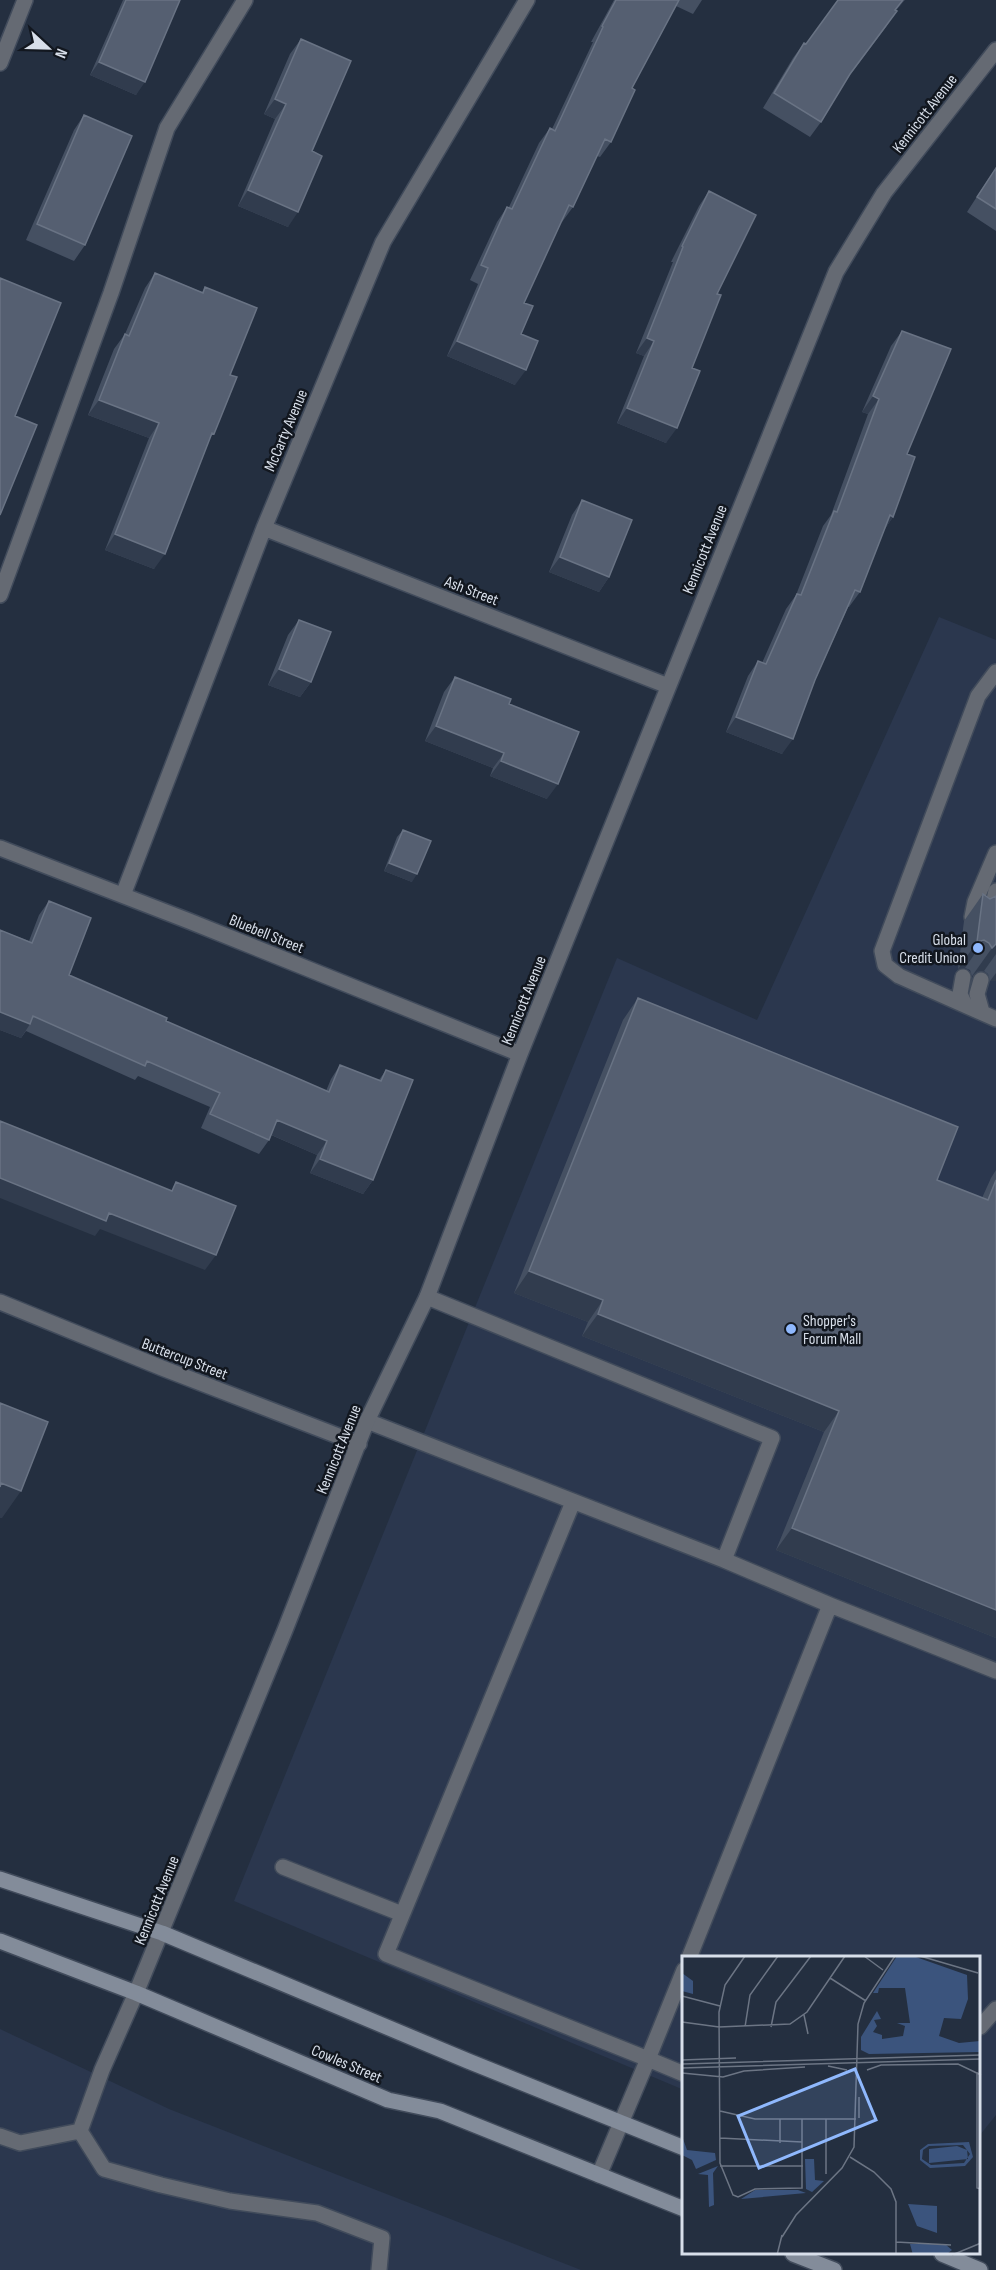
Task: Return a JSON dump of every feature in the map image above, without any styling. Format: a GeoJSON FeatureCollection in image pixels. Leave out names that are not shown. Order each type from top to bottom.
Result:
{"type":"FeatureCollection","features":[{"type":"Feature","properties":{"kind":"main road"},"geometry":{"type":"LineString","coordinates":[[0,1879],[162,1933],[468,2061],[682,2147]]}},
{"type":"Feature","properties":{"kind":"main road","name":"Cowles Street"},"geometry":{"type":"LineString","coordinates":[[0,1941],[136,1993],[388,2100],[440,2111],[682,2208]]}},
{"type":"Feature","properties":{"kind":"main road"},"geometry":{"type":"LineString","coordinates":[[799,2255],[834,2270]]}},
{"type":"Feature","properties":{"kind":"main road"},"geometry":{"type":"LineString","coordinates":[[946,2255],[980,2270]]}},
{"type":"Feature","properties":{"kind":"street"},"geometry":{"type":"LineString","coordinates":[[0,63],[25,0]]}},
{"type":"Feature","properties":{"kind":"street"},"geometry":{"type":"LineString","coordinates":[[0,595],[111,293],[167,128],[245,0]]}},
{"type":"Feature","properties":{"kind":"street","name":"McCarty Avenue"},"geometry":{"type":"LineString","coordinates":[[123,895],[264,528],[383,242],[527,0]]}},
{"type":"Feature","properties":{"kind":"street","name":"Kennicott Avenue"},"geometry":{"type":"LineString","coordinates":[[80,2131],[102,2070],[162,1933],[367,1421],[428,1296],[520,1054],[836,272],[884,193],[996,50]]}},
{"type":"Feature","properties":{"kind":"street","name":"Ash Street"},"geometry":{"type":"LineString","coordinates":[[264,528],[668,686]]}},
{"type":"Feature","properties":{"kind":"street"},"geometry":{"type":"LineString","coordinates":[[996,672],[978,696],[882,951],[885,965],[899,976],[996,1018]]}},
{"type":"Feature","properties":{"kind":"street","name":"Bluebell Street"},"geometry":{"type":"LineString","coordinates":[[0,848],[520,1054]]}},
{"type":"Feature","properties":{"kind":"street"},"geometry":{"type":"LineString","coordinates":[[972,917],[975,902],[996,853]]}},
{"type":"Feature","properties":{"kind":"street"},"geometry":{"type":"LineString","coordinates":[[989,919],[996,891]]}},
{"type":"Feature","properties":{"kind":"street"},"geometry":{"type":"LineString","coordinates":[[963,977],[960,994],[965,1005]]}},
{"type":"Feature","properties":{"kind":"street"},"geometry":{"type":"LineString","coordinates":[[981,980],[977,994],[982,1012]]}},
{"type":"Feature","properties":{"kind":"street"},"geometry":{"type":"LineString","coordinates":[[428,1296],[772,1438],[724,1560]]}},
{"type":"Feature","properties":{"kind":"street","name":"Buttercup Street"},"geometry":{"type":"LineString","coordinates":[[0,1302],[359,1444]]}},
{"type":"Feature","properties":{"kind":"street"},"geometry":{"type":"LineString","coordinates":[[367,1421],[724,1560],[996,1671]]}},
{"type":"Feature","properties":{"kind":"street"},"geometry":{"type":"LineString","coordinates":[[573,1502],[386,1954],[682,2073]]}},
{"type":"Feature","properties":{"kind":"street"},"geometry":{"type":"LineString","coordinates":[[690,1956],[830,1605]]}},
{"type":"Feature","properties":{"kind":"street"},"geometry":{"type":"LineString","coordinates":[[283,1867],[402,1914]]}},
{"type":"Feature","properties":{"kind":"street"},"geometry":{"type":"LineString","coordinates":[[599,2175],[682,1975]]}},
{"type":"Feature","properties":{"kind":"street"},"geometry":{"type":"LineString","coordinates":[[0,2136],[20,2143],[80,2131],[104,2169],[161,2186],[230,2201],[317,2213],[382,2238],[379,2270]]}},
{"type":"Feature","properties":{"kind":"shaded area"},"geometry":{"type":"Polygon","coordinates":[[[939,617],[996,640],[996,2115],[981,2134],[981,1956],[682,1956],[682,2089],[234,1901],[617,958],[757,1020],[939,617]]]}},
{"type":"Feature","properties":{"kind":"shaded area"},"geometry":{"type":"Polygon","coordinates":[[[0,2029],[169,2109],[581,2270],[0,2270],[0,2029]]]}},
{"type":"Feature","properties":{"kind":"building"},"geometry":{"type":"Polygon","coordinates":[[[126,0],[180,0],[145,82],[99,62],[126,0]]]}},
{"type":"Feature","properties":{"kind":"building"},"geometry":{"type":"Polygon","coordinates":[[[616,0],[679,0],[632,88],[635,90],[611,142],[605,139],[573,207],[569,205],[524,303],[533,306],[521,334],[538,341],[526,370],[457,341],[488,268],[481,265],[507,207],[512,209],[550,128],[555,131],[616,0]]]}},
{"type":"Feature","properties":{"kind":"building"},"geometry":{"type":"Polygon","coordinates":[[[838,0],[903,0],[850,74],[821,122],[774,93],[804,43],[806,44],[838,0]]]}},
{"type":"Feature","properties":{"kind":"building"},"geometry":{"type":"Polygon","coordinates":[[[301,39],[351,61],[312,151],[322,156],[298,212],[248,190],[286,104],[275,99],[301,39]]]}},
{"type":"Feature","properties":{"kind":"building"},"geometry":{"type":"Polygon","coordinates":[[[84,115],[132,136],[85,245],[37,224],[84,115]]]}},
{"type":"Feature","properties":{"kind":"building"},"geometry":{"type":"Polygon","coordinates":[[[996,168],[996,209],[977,197],[996,168]]]}},
{"type":"Feature","properties":{"kind":"building"},"geometry":{"type":"Polygon","coordinates":[[[709,191],[756,215],[717,294],[721,295],[692,368],[700,371],[677,428],[627,408],[654,341],[647,338],[682,246],[709,191]]]}},
{"type":"Feature","properties":{"kind":"building"},"geometry":{"type":"Polygon","coordinates":[[[155,273],[203,293],[205,287],[257,308],[230,375],[237,377],[214,434],[212,433],[165,554],[115,534],[159,423],[99,400],[125,334],[129,336],[155,273]]]}},
{"type":"Feature","properties":{"kind":"building"},"geometry":{"type":"Polygon","coordinates":[[[0,278],[61,303],[15,416],[37,425],[0,515],[0,278]]]}},
{"type":"Feature","properties":{"kind":"building"},"geometry":{"type":"Polygon","coordinates":[[[902,331],[951,349],[907,454],[915,457],[893,517],[890,515],[860,592],[855,590],[815,680],[793,739],[736,717],[758,661],[766,664],[797,594],[801,595],[834,511],[837,512],[879,399],[873,396],[902,331]]]}},
{"type":"Feature","properties":{"kind":"building"},"geometry":{"type":"Polygon","coordinates":[[[582,500],[632,520],[609,577],[560,557],[582,500]]]}},
{"type":"Feature","properties":{"kind":"building"},"geometry":{"type":"Polygon","coordinates":[[[299,620],[331,632],[311,682],[279,669],[299,620]]]}},
{"type":"Feature","properties":{"kind":"building"},"geometry":{"type":"Polygon","coordinates":[[[455,677],[511,699],[509,704],[579,732],[558,784],[501,761],[504,753],[436,726],[455,677]]]}},
{"type":"Feature","properties":{"kind":"building"},"geometry":{"type":"Polygon","coordinates":[[[403,830],[431,841],[417,874],[389,863],[403,830]]]}},
{"type":"Feature","properties":{"kind":"building"},"geometry":{"type":"Polygon","coordinates":[[[983,894],[990,899],[996,896],[996,944],[992,948],[984,940],[977,942],[983,894]]]}},
{"type":"Feature","properties":{"kind":"building"},"geometry":{"type":"Polygon","coordinates":[[[49,901],[91,918],[69,975],[167,1018],[166,1021],[329,1092],[340,1065],[381,1081],[386,1070],[413,1080],[373,1180],[320,1159],[327,1141],[277,1120],[269,1140],[210,1114],[220,1093],[147,1061],[145,1066],[33,1016],[30,1024],[0,1012],[0,930],[32,943],[49,901]]]}},
{"type":"Feature","properties":{"kind":"building","name":"Shopper's Forum Mall"},"geometry":{"type":"Polygon","coordinates":[[[638,998],[958,1127],[937,1180],[988,1200],[996,1180],[996,1610],[792,1528],[839,1411],[598,1314],[603,1300],[529,1271],[638,998]]]}},
{"type":"Feature","properties":{"kind":"building"},"geometry":{"type":"Polygon","coordinates":[[[0,1121],[172,1191],[176,1182],[236,1206],[216,1255],[109,1213],[106,1221],[0,1178],[0,1121]]]}},
{"type":"Feature","properties":{"kind":"building"},"geometry":{"type":"Polygon","coordinates":[[[0,1403],[48,1422],[21,1491],[1,1483],[0,1487],[0,1403]]]}},
{"type":"Feature","properties":{"kind":"place","name":"Global Credit Union"},"geometry":{"type":"Point","coordinates":[978,948]}},
{"type":"Feature","properties":{"kind":"place","name":"Shopper's Forum Mall"},"geometry":{"type":"Point","coordinates":[791,1329]}}]}
